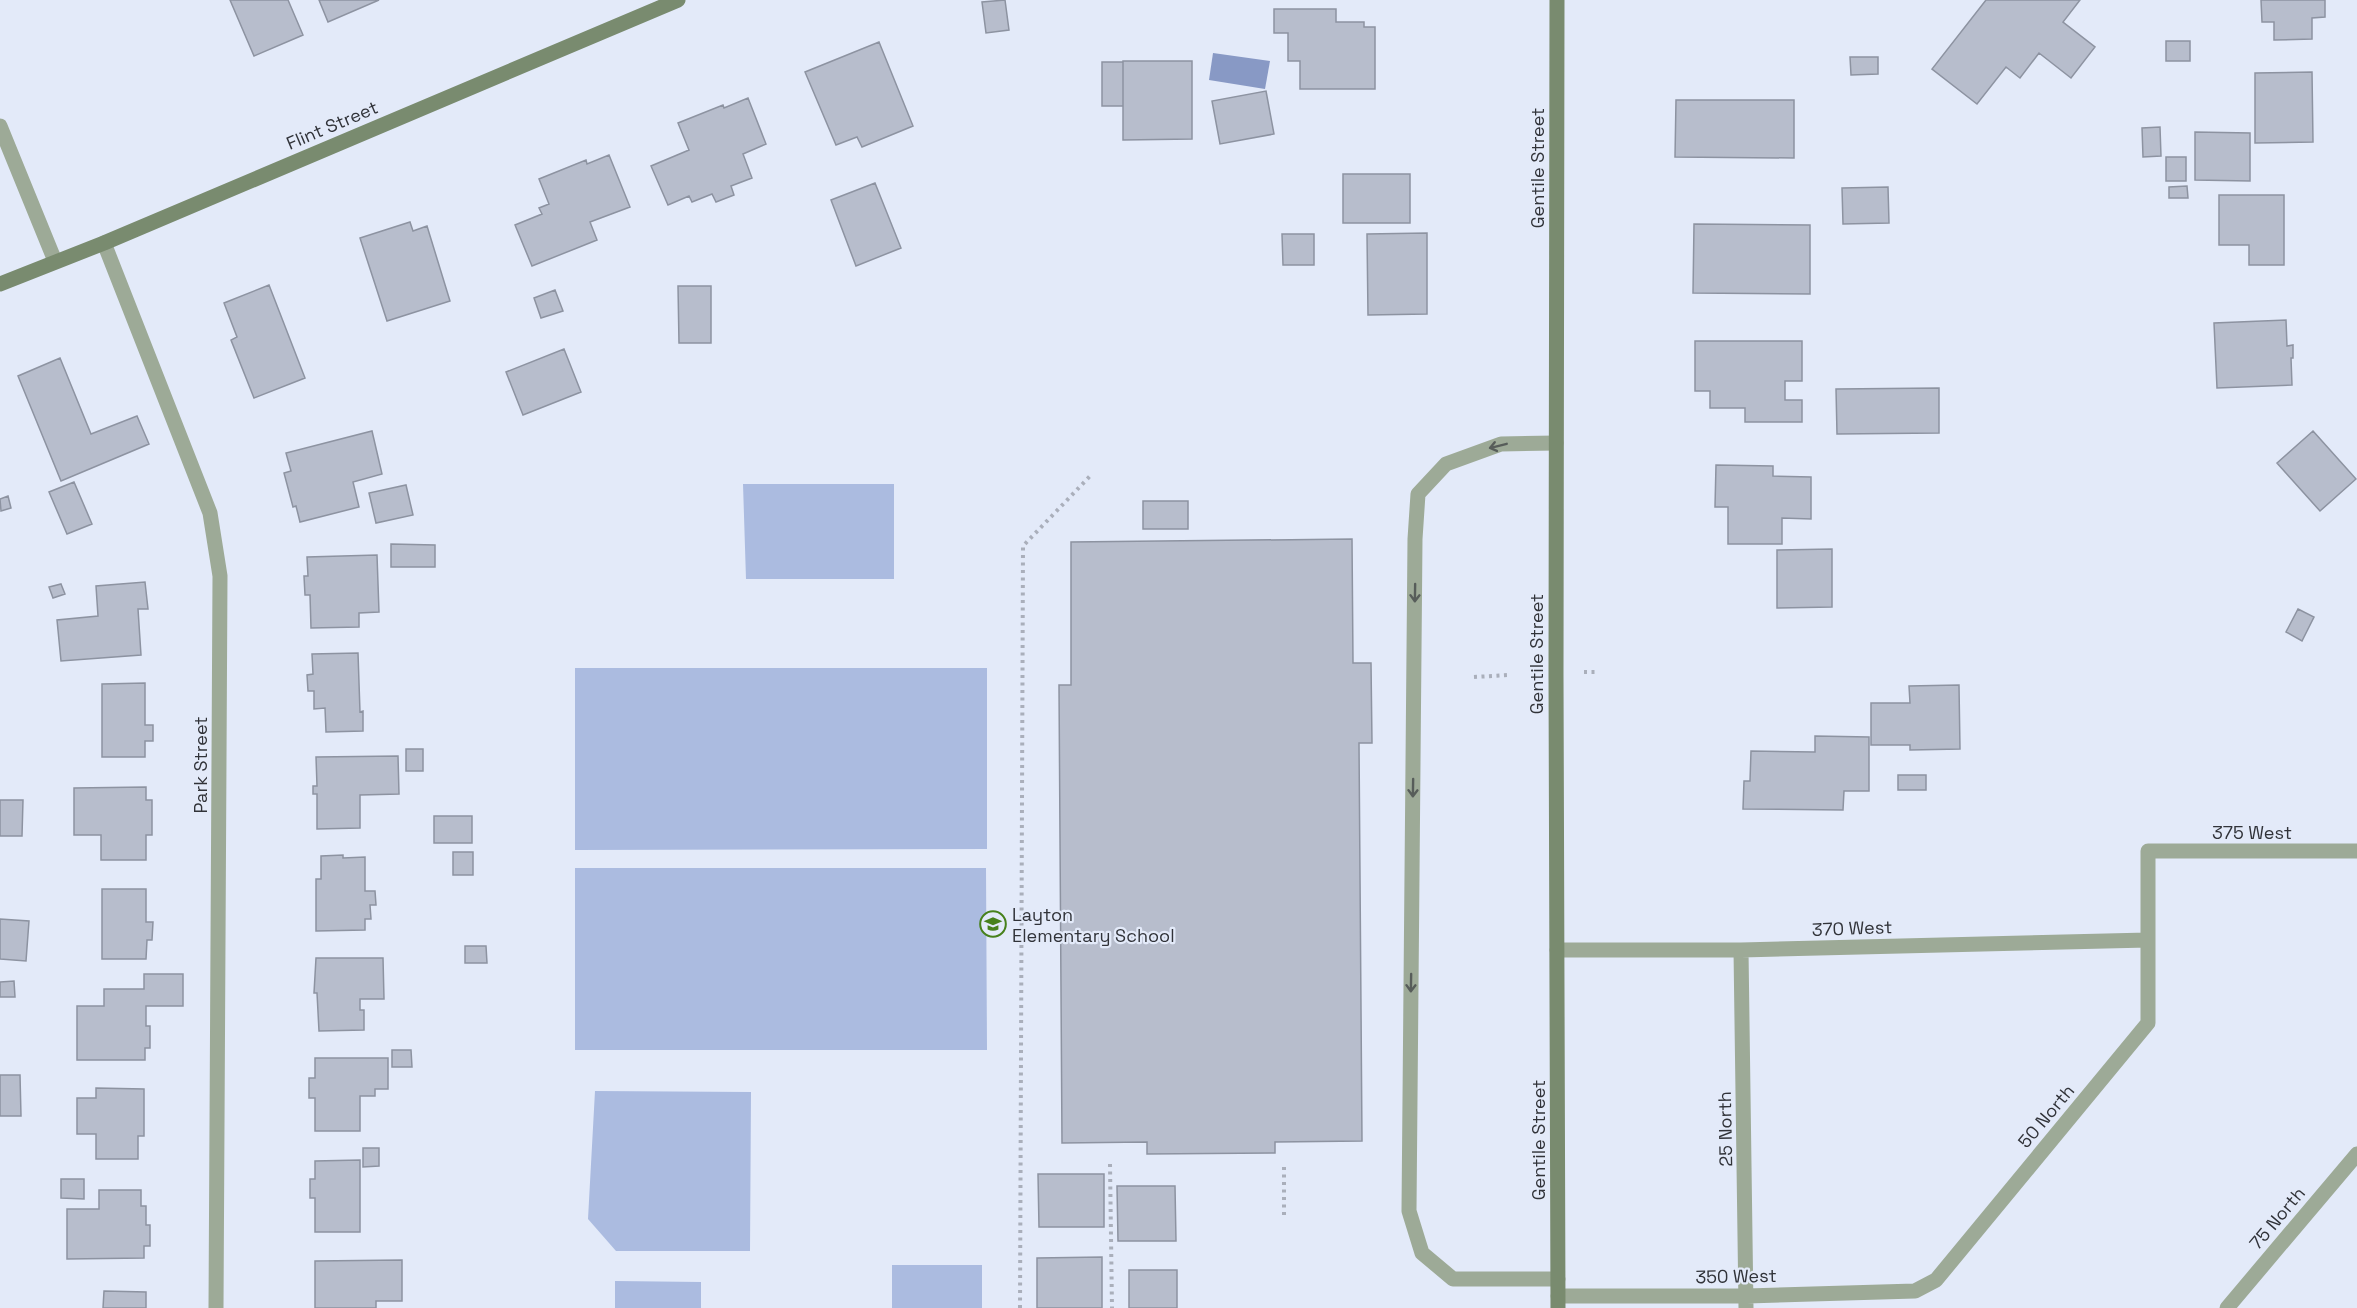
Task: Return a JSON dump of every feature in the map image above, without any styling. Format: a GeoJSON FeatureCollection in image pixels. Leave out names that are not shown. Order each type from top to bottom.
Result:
{"type":"FeatureCollection","features":[{"type":"Feature","properties":{"kind":"main road","name":"Flint Street"},"geometry":{"type":"LineString","coordinates":[[0,284],[104,243],[678,0]]}},
{"type":"Feature","properties":{"kind":"main road","name":"Gentile Street"},"geometry":{"type":"LineString","coordinates":[[1557,0],[1558,1302]]}},
{"type":"Feature","properties":{"kind":"street"},"geometry":{"type":"LineString","coordinates":[[0,126],[55,261]]}},
{"type":"Feature","properties":{"kind":"street","name":"Park Street"},"geometry":{"type":"LineString","coordinates":[[104,243],[210,513],[220,576],[216,1308]]}},
{"type":"Feature","properties":{"kind":"street"},"geometry":{"type":"LineString","coordinates":[[1556,443],[1501,444],[1446,464],[1418,494],[1415,539],[1409,1211],[1422,1253],[1453,1279],[1558,1279]]}},
{"type":"Feature","properties":{"kind":"street","name":"375 West"},"geometry":{"type":"LineString","coordinates":[[2148,851],[2357,851]]}},
{"type":"Feature","properties":{"kind":"street","name":"50 North"},"geometry":{"type":"LineString","coordinates":[[1915,1291],[1935,1280],[2148,1023],[2148,851]]}},
{"type":"Feature","properties":{"kind":"street","name":"370 West"},"geometry":{"type":"LineString","coordinates":[[1557,950],[1742,950],[2148,940]]}},
{"type":"Feature","properties":{"kind":"street","name":"25 North"},"geometry":{"type":"LineString","coordinates":[[1742,950],[1746,1302]]}},
{"type":"Feature","properties":{"kind":"street","name":"75 North"},"geometry":{"type":"LineString","coordinates":[[2227,1308],[2357,1154]]}},
{"type":"Feature","properties":{"kind":"street","name":"350 West"},"geometry":{"type":"LineString","coordinates":[[1558,1302],[1746,1302],[1915,1291]]}},
{"type":"Feature","properties":{"kind":"path"},"geometry":{"type":"LineString","coordinates":[[1020,1308],[1023,546],[1092,474]]}},
{"type":"Feature","properties":{"kind":"path"},"geometry":{"type":"LineString","coordinates":[[1584,672],[1597,672]]}},
{"type":"Feature","properties":{"kind":"path"},"geometry":{"type":"LineString","coordinates":[[1474,676],[1509,675]]}},
{"type":"Feature","properties":{"kind":"path"},"geometry":{"type":"LineString","coordinates":[[1110,1164],[1112,1308]]}},
{"type":"Feature","properties":{"kind":"path"},"geometry":{"type":"LineString","coordinates":[[1284,1167],[1284,1217]]}},
{"type":"Feature","properties":{"kind":"shaded area"},"geometry":{"type":"Polygon","coordinates":[[[1213,53],[1270,61],[1265,89],[1209,80],[1213,53]]]}},
{"type":"Feature","properties":{"kind":"shaded area"},"geometry":{"type":"Polygon","coordinates":[[[743,484],[894,484],[894,579],[746,579],[743,484]]]}},
{"type":"Feature","properties":{"kind":"shaded area"},"geometry":{"type":"Polygon","coordinates":[[[575,668],[987,668],[987,849],[575,850],[575,668]]]}},
{"type":"Feature","properties":{"kind":"shaded area"},"geometry":{"type":"Polygon","coordinates":[[[575,868],[986,868],[987,1050],[575,1050],[575,868]]]}},
{"type":"Feature","properties":{"kind":"shaded area"},"geometry":{"type":"Polygon","coordinates":[[[595,1091],[751,1092],[750,1251],[616,1251],[588,1219],[595,1091]]]}},
{"type":"Feature","properties":{"kind":"shaded area"},"geometry":{"type":"Polygon","coordinates":[[[892,1265],[982,1265],[982,1308],[892,1308],[892,1265]]]}},
{"type":"Feature","properties":{"kind":"shaded area"},"geometry":{"type":"Polygon","coordinates":[[[615,1281],[701,1282],[701,1308],[615,1308],[615,1281]]]}},
{"type":"Feature","properties":{"kind":"building"},"geometry":{"type":"Polygon","coordinates":[[[230,0],[288,0],[303,35],[254,56],[230,0]]]}},
{"type":"Feature","properties":{"kind":"building"},"geometry":{"type":"Polygon","coordinates":[[[319,0],[379,0],[328,22],[319,0]]]}},
{"type":"Feature","properties":{"kind":"building"},"geometry":{"type":"Polygon","coordinates":[[[1005,0],[1009,30],[986,33],[982,2],[1005,0]]]}},
{"type":"Feature","properties":{"kind":"building"},"geometry":{"type":"Polygon","coordinates":[[[1986,0],[2080,0],[2063,22],[2095,47],[2071,78],[2039,53],[2020,78],[2006,67],[1977,104],[1932,69],[1986,0]]]}},
{"type":"Feature","properties":{"kind":"building"},"geometry":{"type":"Polygon","coordinates":[[[2261,0],[2325,0],[2325,17],[2312,18],[2312,39],[2274,40],[2274,22],[2262,22],[2261,0]]]}},
{"type":"Feature","properties":{"kind":"building"},"geometry":{"type":"Polygon","coordinates":[[[1274,9],[1336,9],[1336,22],[1364,22],[1364,27],[1375,27],[1375,89],[1300,89],[1300,61],[1288,61],[1288,33],[1274,33],[1274,9]]]}},
{"type":"Feature","properties":{"kind":"building"},"geometry":{"type":"Polygon","coordinates":[[[2166,41],[2190,41],[2190,61],[2166,61],[2166,41]]]}},
{"type":"Feature","properties":{"kind":"building"},"geometry":{"type":"Polygon","coordinates":[[[879,42],[913,126],[862,147],[857,137],[836,145],[805,72],[879,42]]]}},
{"type":"Feature","properties":{"kind":"building"},"geometry":{"type":"Polygon","coordinates":[[[1850,57],[1878,57],[1878,74],[1851,75],[1850,57]]]}},
{"type":"Feature","properties":{"kind":"building"},"geometry":{"type":"Polygon","coordinates":[[[1123,61],[1192,61],[1192,139],[1123,140],[1123,61]]]}},
{"type":"Feature","properties":{"kind":"building"},"geometry":{"type":"Polygon","coordinates":[[[1102,62],[1123,62],[1123,106],[1102,106],[1102,62]]]}},
{"type":"Feature","properties":{"kind":"building"},"geometry":{"type":"Polygon","coordinates":[[[2312,72],[2313,142],[2255,143],[2255,73],[2312,72]]]}},
{"type":"Feature","properties":{"kind":"building"},"geometry":{"type":"Polygon","coordinates":[[[1266,91],[1274,134],[1220,144],[1212,101],[1266,91]]]}},
{"type":"Feature","properties":{"kind":"building"},"geometry":{"type":"Polygon","coordinates":[[[748,98],[766,144],[743,154],[752,178],[731,186],[734,195],[716,202],[712,194],[692,202],[689,196],[668,205],[651,166],[689,150],[678,123],[723,105],[724,108],[748,98]]]}},
{"type":"Feature","properties":{"kind":"building"},"geometry":{"type":"Polygon","coordinates":[[[1676,100],[1794,100],[1794,158],[1675,157],[1676,100]]]}},
{"type":"Feature","properties":{"kind":"building"},"geometry":{"type":"Polygon","coordinates":[[[2160,127],[2161,156],[2143,157],[2142,128],[2160,127]]]}},
{"type":"Feature","properties":{"kind":"building"},"geometry":{"type":"Polygon","coordinates":[[[2195,132],[2250,133],[2250,181],[2195,180],[2195,132]]]}},
{"type":"Feature","properties":{"kind":"building"},"geometry":{"type":"Polygon","coordinates":[[[609,155],[630,207],[590,222],[597,240],[532,266],[515,225],[542,214],[539,208],[549,204],[539,179],[586,160],[587,164],[609,155]]]}},
{"type":"Feature","properties":{"kind":"building"},"geometry":{"type":"Polygon","coordinates":[[[2166,157],[2186,157],[2186,181],[2166,181],[2166,157]]]}},
{"type":"Feature","properties":{"kind":"building"},"geometry":{"type":"Polygon","coordinates":[[[1343,174],[1410,174],[1410,223],[1343,223],[1343,174]]]}},
{"type":"Feature","properties":{"kind":"building"},"geometry":{"type":"Polygon","coordinates":[[[875,183],[901,248],[856,266],[831,200],[875,183]]]}},
{"type":"Feature","properties":{"kind":"building"},"geometry":{"type":"Polygon","coordinates":[[[2187,186],[2188,198],[2169,198],[2169,187],[2187,186]]]}},
{"type":"Feature","properties":{"kind":"building"},"geometry":{"type":"Polygon","coordinates":[[[1888,187],[1889,223],[1843,224],[1842,188],[1888,187]]]}},
{"type":"Feature","properties":{"kind":"building"},"geometry":{"type":"Polygon","coordinates":[[[2219,195],[2284,195],[2284,265],[2249,265],[2249,245],[2219,245],[2219,195]]]}},
{"type":"Feature","properties":{"kind":"building"},"geometry":{"type":"Polygon","coordinates":[[[410,222],[413,231],[427,226],[450,301],[387,321],[360,238],[410,222]]]}},
{"type":"Feature","properties":{"kind":"building"},"geometry":{"type":"Polygon","coordinates":[[[1694,224],[1810,225],[1810,294],[1693,293],[1694,224]]]}},
{"type":"Feature","properties":{"kind":"building"},"geometry":{"type":"Polygon","coordinates":[[[1427,233],[1427,314],[1368,315],[1367,234],[1427,233]]]}},
{"type":"Feature","properties":{"kind":"building"},"geometry":{"type":"Polygon","coordinates":[[[1282,234],[1314,234],[1314,265],[1283,265],[1282,234]]]}},
{"type":"Feature","properties":{"kind":"building"},"geometry":{"type":"Polygon","coordinates":[[[269,285],[305,378],[254,398],[231,340],[237,337],[224,303],[269,285]]]}},
{"type":"Feature","properties":{"kind":"building"},"geometry":{"type":"Polygon","coordinates":[[[678,286],[711,286],[711,343],[679,343],[678,286]]]}},
{"type":"Feature","properties":{"kind":"building"},"geometry":{"type":"Polygon","coordinates":[[[555,290],[563,311],[541,318],[534,298],[555,290]]]}},
{"type":"Feature","properties":{"kind":"building"},"geometry":{"type":"Polygon","coordinates":[[[2286,320],[2287,346],[2293,345],[2292,385],[2217,388],[2214,323],[2286,320]]]}},
{"type":"Feature","properties":{"kind":"building"},"geometry":{"type":"Polygon","coordinates":[[[1695,341],[1802,341],[1802,381],[1785,381],[1785,400],[1802,400],[1802,422],[1745,422],[1745,408],[1710,408],[1710,391],[1695,391],[1695,341]]]}},
{"type":"Feature","properties":{"kind":"building"},"geometry":{"type":"Polygon","coordinates":[[[564,349],[581,392],[523,415],[506,372],[564,349]]]}},
{"type":"Feature","properties":{"kind":"building"},"geometry":{"type":"Polygon","coordinates":[[[60,358],[91,434],[137,416],[149,444],[61,481],[18,376],[60,358]]]}},
{"type":"Feature","properties":{"kind":"building"},"geometry":{"type":"Polygon","coordinates":[[[1939,388],[1939,433],[1837,434],[1836,389],[1939,388]]]}},
{"type":"Feature","properties":{"kind":"building"},"geometry":{"type":"Polygon","coordinates":[[[372,431],[382,474],[353,482],[359,507],[300,522],[296,506],[293,507],[284,473],[291,471],[286,453],[372,431]]]}},
{"type":"Feature","properties":{"kind":"building"},"geometry":{"type":"Polygon","coordinates":[[[2313,431],[2356,479],[2320,511],[2277,463],[2313,431]]]}},
{"type":"Feature","properties":{"kind":"building"},"geometry":{"type":"Polygon","coordinates":[[[1716,465],[1773,466],[1773,476],[1811,477],[1811,519],[1782,518],[1782,544],[1728,544],[1728,507],[1715,507],[1716,465]]]}},
{"type":"Feature","properties":{"kind":"building"},"geometry":{"type":"Polygon","coordinates":[[[74,482],[92,524],[67,534],[49,492],[74,482]]]}},
{"type":"Feature","properties":{"kind":"building"},"geometry":{"type":"Polygon","coordinates":[[[406,485],[413,515],[376,523],[369,493],[406,485]]]}},
{"type":"Feature","properties":{"kind":"building"},"geometry":{"type":"Polygon","coordinates":[[[8,496],[11,508],[1,511],[0,499],[8,496]]]}},
{"type":"Feature","properties":{"kind":"building"},"geometry":{"type":"Polygon","coordinates":[[[1143,501],[1188,501],[1188,529],[1143,529],[1143,501]]]}},
{"type":"Feature","properties":{"kind":"building","name":"Layton Elementary School"},"geometry":{"type":"Polygon","coordinates":[[[1352,539],[1353,663],[1371,663],[1372,743],[1359,743],[1362,1141],[1275,1142],[1275,1153],[1147,1154],[1147,1142],[1062,1143],[1059,685],[1071,685],[1071,542],[1352,539]]]}},
{"type":"Feature","properties":{"kind":"building"},"geometry":{"type":"Polygon","coordinates":[[[391,544],[435,545],[435,567],[391,567],[391,544]]]}},
{"type":"Feature","properties":{"kind":"building"},"geometry":{"type":"Polygon","coordinates":[[[1832,549],[1832,607],[1777,608],[1777,550],[1832,549]]]}},
{"type":"Feature","properties":{"kind":"building"},"geometry":{"type":"Polygon","coordinates":[[[377,555],[379,612],[359,613],[359,627],[311,628],[310,595],[305,595],[304,576],[308,576],[307,557],[377,555]]]}},
{"type":"Feature","properties":{"kind":"building"},"geometry":{"type":"Polygon","coordinates":[[[145,582],[148,609],[138,609],[141,655],[61,661],[57,620],[98,616],[96,586],[145,582]]]}},
{"type":"Feature","properties":{"kind":"building"},"geometry":{"type":"Polygon","coordinates":[[[61,584],[65,594],[53,598],[49,587],[61,584]]]}},
{"type":"Feature","properties":{"kind":"building"},"geometry":{"type":"Polygon","coordinates":[[[2298,609],[2314,617],[2302,641],[2286,632],[2298,609]]]}},
{"type":"Feature","properties":{"kind":"building"},"geometry":{"type":"Polygon","coordinates":[[[358,653],[363,731],[326,732],[325,708],[314,709],[314,691],[308,691],[307,675],[313,674],[312,654],[358,653]]]}},
{"type":"Feature","properties":{"kind":"building"},"geometry":{"type":"Polygon","coordinates":[[[145,683],[145,725],[153,725],[153,741],[145,741],[145,757],[102,757],[102,684],[145,683]]]}},
{"type":"Feature","properties":{"kind":"building"},"geometry":{"type":"Polygon","coordinates":[[[1959,685],[1960,749],[1910,750],[1910,745],[1871,745],[1871,703],[1910,703],[1909,686],[1959,685]]]}},
{"type":"Feature","properties":{"kind":"building"},"geometry":{"type":"Polygon","coordinates":[[[1815,736],[1869,737],[1869,791],[1844,791],[1843,810],[1743,809],[1744,781],[1750,781],[1751,751],[1815,752],[1815,736]]]}},
{"type":"Feature","properties":{"kind":"building"},"geometry":{"type":"Polygon","coordinates":[[[406,749],[423,749],[423,771],[406,771],[406,749]]]}},
{"type":"Feature","properties":{"kind":"building"},"geometry":{"type":"Polygon","coordinates":[[[398,756],[399,794],[360,795],[360,828],[317,829],[317,794],[313,794],[313,786],[317,786],[316,757],[398,756]]]}},
{"type":"Feature","properties":{"kind":"building"},"geometry":{"type":"Polygon","coordinates":[[[1898,775],[1926,775],[1926,790],[1898,790],[1898,775]]]}},
{"type":"Feature","properties":{"kind":"building"},"geometry":{"type":"Polygon","coordinates":[[[146,787],[146,800],[152,800],[152,835],[146,835],[146,860],[101,860],[101,835],[74,835],[74,788],[146,787]]]}},
{"type":"Feature","properties":{"kind":"building"},"geometry":{"type":"Polygon","coordinates":[[[0,800],[23,800],[22,836],[0,836],[0,800]]]}},
{"type":"Feature","properties":{"kind":"building"},"geometry":{"type":"Polygon","coordinates":[[[434,816],[472,816],[472,843],[434,843],[434,816]]]}},
{"type":"Feature","properties":{"kind":"building"},"geometry":{"type":"Polygon","coordinates":[[[453,852],[473,852],[473,875],[453,875],[453,852]]]}},
{"type":"Feature","properties":{"kind":"building"},"geometry":{"type":"Polygon","coordinates":[[[343,855],[343,858],[365,857],[365,891],[375,891],[376,905],[370,905],[371,919],[365,919],[365,930],[316,931],[316,879],[321,879],[321,856],[343,855]]]}},
{"type":"Feature","properties":{"kind":"building"},"geometry":{"type":"Polygon","coordinates":[[[102,889],[146,889],[146,922],[153,922],[152,940],[147,940],[146,959],[102,959],[102,889]]]}},
{"type":"Feature","properties":{"kind":"building"},"geometry":{"type":"Polygon","coordinates":[[[0,919],[29,921],[26,961],[0,959],[0,919]]]}},
{"type":"Feature","properties":{"kind":"building"},"geometry":{"type":"Polygon","coordinates":[[[465,946],[486,946],[487,963],[465,963],[465,946]]]}},
{"type":"Feature","properties":{"kind":"building"},"geometry":{"type":"Polygon","coordinates":[[[316,958],[383,958],[384,999],[360,999],[360,1010],[364,1010],[364,1030],[319,1031],[317,993],[314,993],[316,958]]]}},
{"type":"Feature","properties":{"kind":"building"},"geometry":{"type":"Polygon","coordinates":[[[144,974],[183,974],[183,1006],[146,1006],[146,1026],[150,1026],[150,1048],[145,1048],[145,1060],[77,1060],[77,1006],[104,1006],[104,989],[144,989],[144,974]]]}},
{"type":"Feature","properties":{"kind":"building"},"geometry":{"type":"Polygon","coordinates":[[[14,981],[15,997],[0,997],[0,982],[14,981]]]}},
{"type":"Feature","properties":{"kind":"building"},"geometry":{"type":"Polygon","coordinates":[[[392,1050],[411,1050],[412,1067],[392,1067],[392,1050]]]}},
{"type":"Feature","properties":{"kind":"building"},"geometry":{"type":"Polygon","coordinates":[[[315,1058],[388,1058],[388,1089],[375,1089],[375,1096],[360,1096],[360,1131],[315,1131],[315,1098],[309,1098],[309,1078],[315,1078],[315,1058]]]}},
{"type":"Feature","properties":{"kind":"building"},"geometry":{"type":"Polygon","coordinates":[[[0,1075],[20,1075],[21,1116],[0,1116],[0,1075]]]}},
{"type":"Feature","properties":{"kind":"building"},"geometry":{"type":"Polygon","coordinates":[[[96,1088],[144,1089],[144,1136],[138,1136],[138,1159],[96,1159],[96,1134],[77,1134],[77,1098],[96,1098],[96,1088]]]}},
{"type":"Feature","properties":{"kind":"building"},"geometry":{"type":"Polygon","coordinates":[[[363,1148],[379,1148],[379,1166],[363,1167],[363,1148]]]}},
{"type":"Feature","properties":{"kind":"building"},"geometry":{"type":"Polygon","coordinates":[[[360,1160],[360,1232],[315,1232],[315,1198],[310,1198],[310,1179],[315,1179],[315,1161],[360,1160]]]}},
{"type":"Feature","properties":{"kind":"building"},"geometry":{"type":"Polygon","coordinates":[[[1038,1174],[1104,1174],[1104,1227],[1039,1227],[1038,1174]]]}},
{"type":"Feature","properties":{"kind":"building"},"geometry":{"type":"Polygon","coordinates":[[[61,1179],[84,1179],[84,1199],[61,1198],[61,1179]]]}},
{"type":"Feature","properties":{"kind":"building"},"geometry":{"type":"Polygon","coordinates":[[[1117,1186],[1175,1186],[1176,1241],[1118,1241],[1117,1186]]]}},
{"type":"Feature","properties":{"kind":"building"},"geometry":{"type":"Polygon","coordinates":[[[99,1190],[141,1190],[141,1206],[146,1206],[146,1225],[150,1225],[150,1246],[144,1246],[144,1258],[67,1259],[67,1209],[99,1209],[99,1190]]]}},
{"type":"Feature","properties":{"kind":"building"},"geometry":{"type":"Polygon","coordinates":[[[1102,1257],[1102,1308],[1037,1308],[1037,1258],[1102,1257]]]}},
{"type":"Feature","properties":{"kind":"building"},"geometry":{"type":"Polygon","coordinates":[[[402,1260],[402,1301],[376,1301],[376,1308],[315,1308],[315,1261],[402,1260]]]}},
{"type":"Feature","properties":{"kind":"building"},"geometry":{"type":"Polygon","coordinates":[[[1129,1270],[1177,1270],[1177,1308],[1129,1308],[1129,1270]]]}},
{"type":"Feature","properties":{"kind":"building"},"geometry":{"type":"Polygon","coordinates":[[[104,1291],[146,1292],[146,1308],[103,1308],[104,1291]]]}},
{"type":"Feature","properties":{"kind":"place","name":"Layton Elementary School"},"geometry":{"type":"Point","coordinates":[993,924]}}]}
